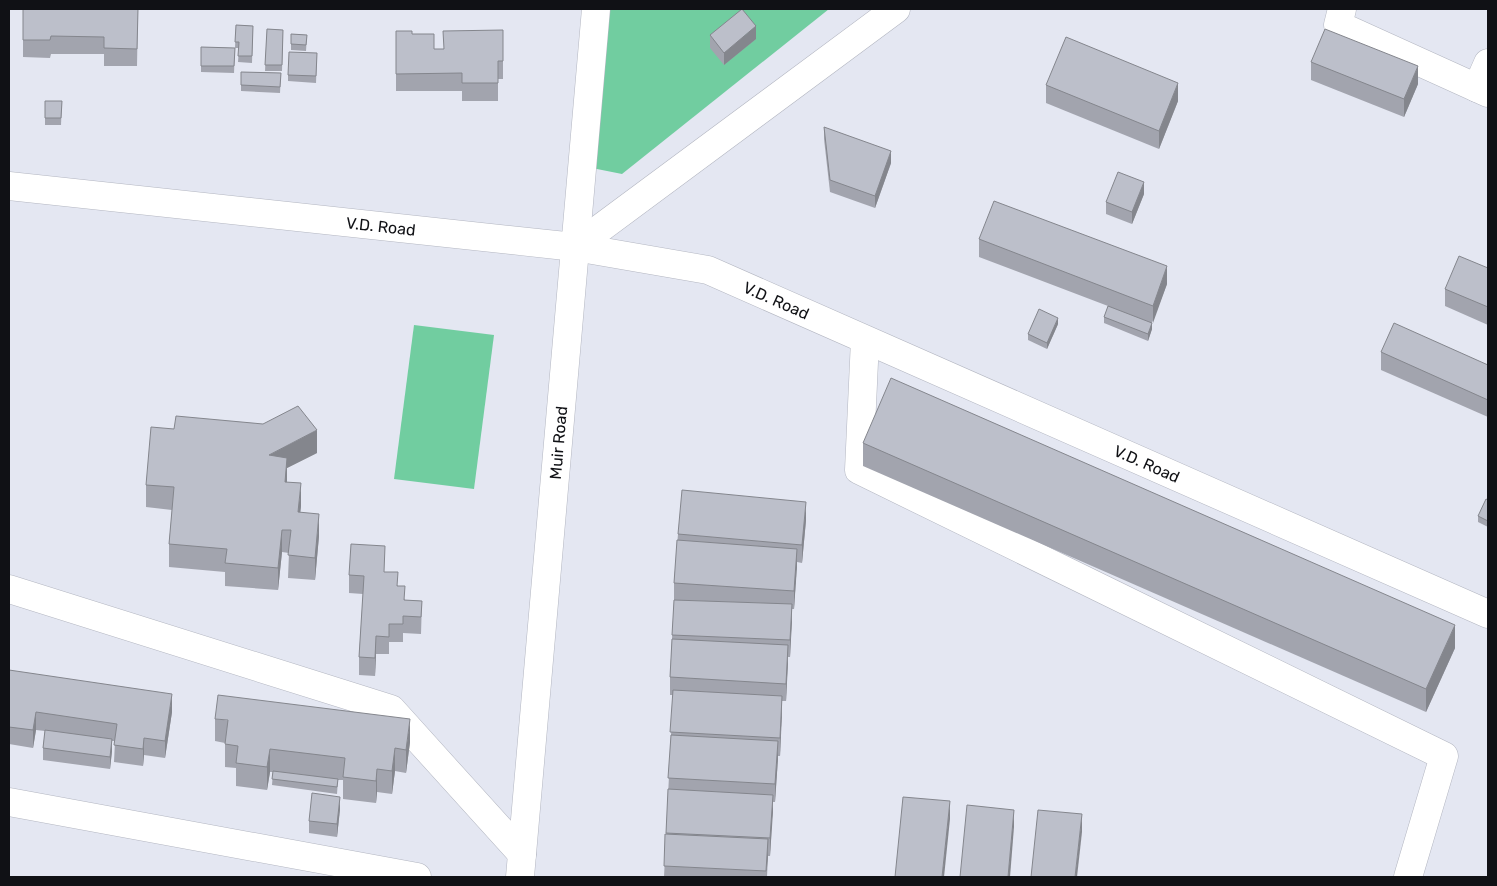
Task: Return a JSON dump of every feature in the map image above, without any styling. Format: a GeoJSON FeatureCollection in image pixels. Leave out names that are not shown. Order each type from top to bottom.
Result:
{"type":"FeatureCollection","features":[{"type":"Feature","properties":{"kind":"street","name":"Muir Road"},"geometry":{"type":"LineString","coordinates":[[521,866],[596,9]]}},
{"type":"Feature","properties":{"kind":"street"},"geometry":{"type":"LineString","coordinates":[[575,247],[896,9]]}},
{"type":"Feature","properties":{"kind":"street"},"geometry":{"type":"LineString","coordinates":[[1342,9],[1338,25],[1483,90],[1488,63]]}},
{"type":"Feature","properties":{"kind":"street","name":"V.D. Road"},"geometry":{"type":"LineString","coordinates":[[9,186],[575,247],[708,270],[1488,614]]}},
{"type":"Feature","properties":{"kind":"street"},"geometry":{"type":"LineString","coordinates":[[865,340],[859,470],[1444,756],[1408,877]]}},
{"type":"Feature","properties":{"kind":"street"},"geometry":{"type":"LineString","coordinates":[[9,589],[391,708],[521,866]]}},
{"type":"Feature","properties":{"kind":"street"},"geometry":{"type":"LineString","coordinates":[[9,802],[417,877]]}},
{"type":"Feature","properties":{"kind":"green space"},"geometry":{"type":"Polygon","coordinates":[[[608,9],[829,9],[622,174],[592,168],[608,9]]]}},
{"type":"Feature","properties":{"kind":"green space"},"geometry":{"type":"Polygon","coordinates":[[[414,325],[494,335],[474,489],[394,479],[414,325]]]}},
{"type":"Feature","properties":{"kind":"building"},"geometry":{"type":"Polygon","coordinates":[[[23,9],[138,9],[137,49],[104,48],[104,37],[51,36],[50,40],[23,40],[23,9]]]}},
{"type":"Feature","properties":{"kind":"building"},"geometry":{"type":"Polygon","coordinates":[[[742,9],[756,26],[724,53],[710,35],[742,9]]]}},
{"type":"Feature","properties":{"kind":"building"},"geometry":{"type":"Polygon","coordinates":[[[236,25],[253,26],[252,56],[238,56],[239,42],[235,42],[236,25]]]}},
{"type":"Feature","properties":{"kind":"building"},"geometry":{"type":"Polygon","coordinates":[[[267,29],[283,30],[282,65],[265,65],[267,29]]]}},
{"type":"Feature","properties":{"kind":"building"},"geometry":{"type":"Polygon","coordinates":[[[1325,29],[1418,66],[1404,99],[1311,62],[1325,29]]]}},
{"type":"Feature","properties":{"kind":"building"},"geometry":{"type":"Polygon","coordinates":[[[503,30],[503,61],[498,61],[498,83],[462,83],[462,73],[396,74],[396,31],[412,31],[412,34],[434,34],[434,49],[444,49],[443,31],[503,30]]]}},
{"type":"Feature","properties":{"kind":"building"},"geometry":{"type":"Polygon","coordinates":[[[291,34],[307,35],[306,45],[291,44],[291,34]]]}},
{"type":"Feature","properties":{"kind":"building"},"geometry":{"type":"Polygon","coordinates":[[[1066,37],[1178,83],[1159,131],[1046,85],[1066,37]]]}},
{"type":"Feature","properties":{"kind":"building"},"geometry":{"type":"Polygon","coordinates":[[[201,47],[235,48],[234,66],[201,66],[201,47]]]}},
{"type":"Feature","properties":{"kind":"building"},"geometry":{"type":"Polygon","coordinates":[[[289,52],[317,53],[316,76],[288,75],[289,52]]]}},
{"type":"Feature","properties":{"kind":"building"},"geometry":{"type":"Polygon","coordinates":[[[241,72],[281,73],[280,87],[241,85],[241,72]]]}},
{"type":"Feature","properties":{"kind":"building"},"geometry":{"type":"Polygon","coordinates":[[[45,101],[62,101],[61,118],[45,118],[45,101]]]}},
{"type":"Feature","properties":{"kind":"building"},"geometry":{"type":"Polygon","coordinates":[[[824,127],[891,151],[875,196],[830,180],[824,127]]]}},
{"type":"Feature","properties":{"kind":"building"},"geometry":{"type":"Polygon","coordinates":[[[1118,172],[1144,182],[1132,212],[1106,202],[1118,172]]]}},
{"type":"Feature","properties":{"kind":"building"},"geometry":{"type":"Polygon","coordinates":[[[994,201],[1167,266],[1153,306],[979,239],[994,201]]]}},
{"type":"Feature","properties":{"kind":"building"},"geometry":{"type":"Polygon","coordinates":[[[1459,256],[1488,268],[1488,307],[1445,289],[1459,256]]]}},
{"type":"Feature","properties":{"kind":"building"},"geometry":{"type":"Polygon","coordinates":[[[1108,306],[1152,323],[1148,334],[1104,317],[1108,306]]]}},
{"type":"Feature","properties":{"kind":"building"},"geometry":{"type":"Polygon","coordinates":[[[1039,309],[1058,318],[1047,343],[1028,334],[1039,309]]]}},
{"type":"Feature","properties":{"kind":"building"},"geometry":{"type":"Polygon","coordinates":[[[1394,323],[1488,365],[1488,400],[1381,352],[1394,323]]]}},
{"type":"Feature","properties":{"kind":"building"},"geometry":{"type":"Polygon","coordinates":[[[891,378],[1455,625],[1426,689],[863,443],[891,378]]]}},
{"type":"Feature","properties":{"kind":"building"},"geometry":{"type":"Polygon","coordinates":[[[298,406],[317,430],[269,455],[287,458],[285,482],[301,483],[298,512],[319,514],[315,558],[288,555],[291,530],[282,530],[278,568],[225,563],[227,549],[169,544],[174,487],[146,485],[151,427],[174,429],[176,416],[263,424],[298,406]]]}},
{"type":"Feature","properties":{"kind":"building"},"geometry":{"type":"Polygon","coordinates":[[[682,490],[806,502],[802,545],[678,534],[682,490]]]}},
{"type":"Feature","properties":{"kind":"building"},"geometry":{"type":"Polygon","coordinates":[[[1486,499],[1488,500],[1488,521],[1478,516],[1486,499]]]}},
{"type":"Feature","properties":{"kind":"building"},"geometry":{"type":"Polygon","coordinates":[[[677,540],[797,549],[794,591],[674,583],[677,540]]]}},
{"type":"Feature","properties":{"kind":"building"},"geometry":{"type":"Polygon","coordinates":[[[351,544],[385,546],[384,572],[398,572],[397,586],[405,586],[404,600],[422,601],[421,617],[403,616],[403,624],[389,624],[389,637],[376,636],[375,658],[359,657],[364,576],[349,575],[351,544]]]}},
{"type":"Feature","properties":{"kind":"building"},"geometry":{"type":"Polygon","coordinates":[[[674,600],[792,604],[790,640],[672,635],[674,600]]]}},
{"type":"Feature","properties":{"kind":"building"},"geometry":{"type":"Polygon","coordinates":[[[672,639],[788,645],[786,684],[670,677],[672,639]]]}},
{"type":"Feature","properties":{"kind":"building"},"geometry":{"type":"Polygon","coordinates":[[[9,670],[172,694],[165,741],[144,738],[143,749],[114,745],[117,724],[36,712],[33,730],[9,727],[9,670]]]}},
{"type":"Feature","properties":{"kind":"building"},"geometry":{"type":"Polygon","coordinates":[[[673,690],[782,696],[780,738],[670,732],[673,690]]]}},
{"type":"Feature","properties":{"kind":"building"},"geometry":{"type":"Polygon","coordinates":[[[218,695],[410,719],[406,750],[395,748],[392,771],[377,769],[376,781],[343,777],[345,758],[270,749],[267,767],[236,763],[238,746],[225,744],[228,720],[215,719],[218,695]]]}},
{"type":"Feature","properties":{"kind":"building"},"geometry":{"type":"Polygon","coordinates":[[[45,730],[112,739],[110,757],[43,748],[45,730]]]}},
{"type":"Feature","properties":{"kind":"building"},"geometry":{"type":"Polygon","coordinates":[[[671,735],[778,741],[775,784],[668,778],[671,735]]]}},
{"type":"Feature","properties":{"kind":"building"},"geometry":{"type":"Polygon","coordinates":[[[273,771],[338,779],[337,787],[272,779],[273,771]]]}},
{"type":"Feature","properties":{"kind":"building"},"geometry":{"type":"Polygon","coordinates":[[[668,789],[773,795],[770,838],[666,833],[668,789]]]}},
{"type":"Feature","properties":{"kind":"building"},"geometry":{"type":"Polygon","coordinates":[[[312,793],[340,797],[337,824],[309,821],[312,793]]]}},
{"type":"Feature","properties":{"kind":"building"},"geometry":{"type":"Polygon","coordinates":[[[903,797],[950,801],[942,877],[895,877],[903,797]]]}},
{"type":"Feature","properties":{"kind":"building"},"geometry":{"type":"Polygon","coordinates":[[[967,805],[1014,810],[1008,877],[960,877],[967,805]]]}},
{"type":"Feature","properties":{"kind":"building"},"geometry":{"type":"Polygon","coordinates":[[[1038,810],[1082,814],[1075,877],[1031,877],[1038,810]]]}},
{"type":"Feature","properties":{"kind":"building"},"geometry":{"type":"Polygon","coordinates":[[[665,834],[768,839],[766,871],[664,866],[665,834]]]}}]}
